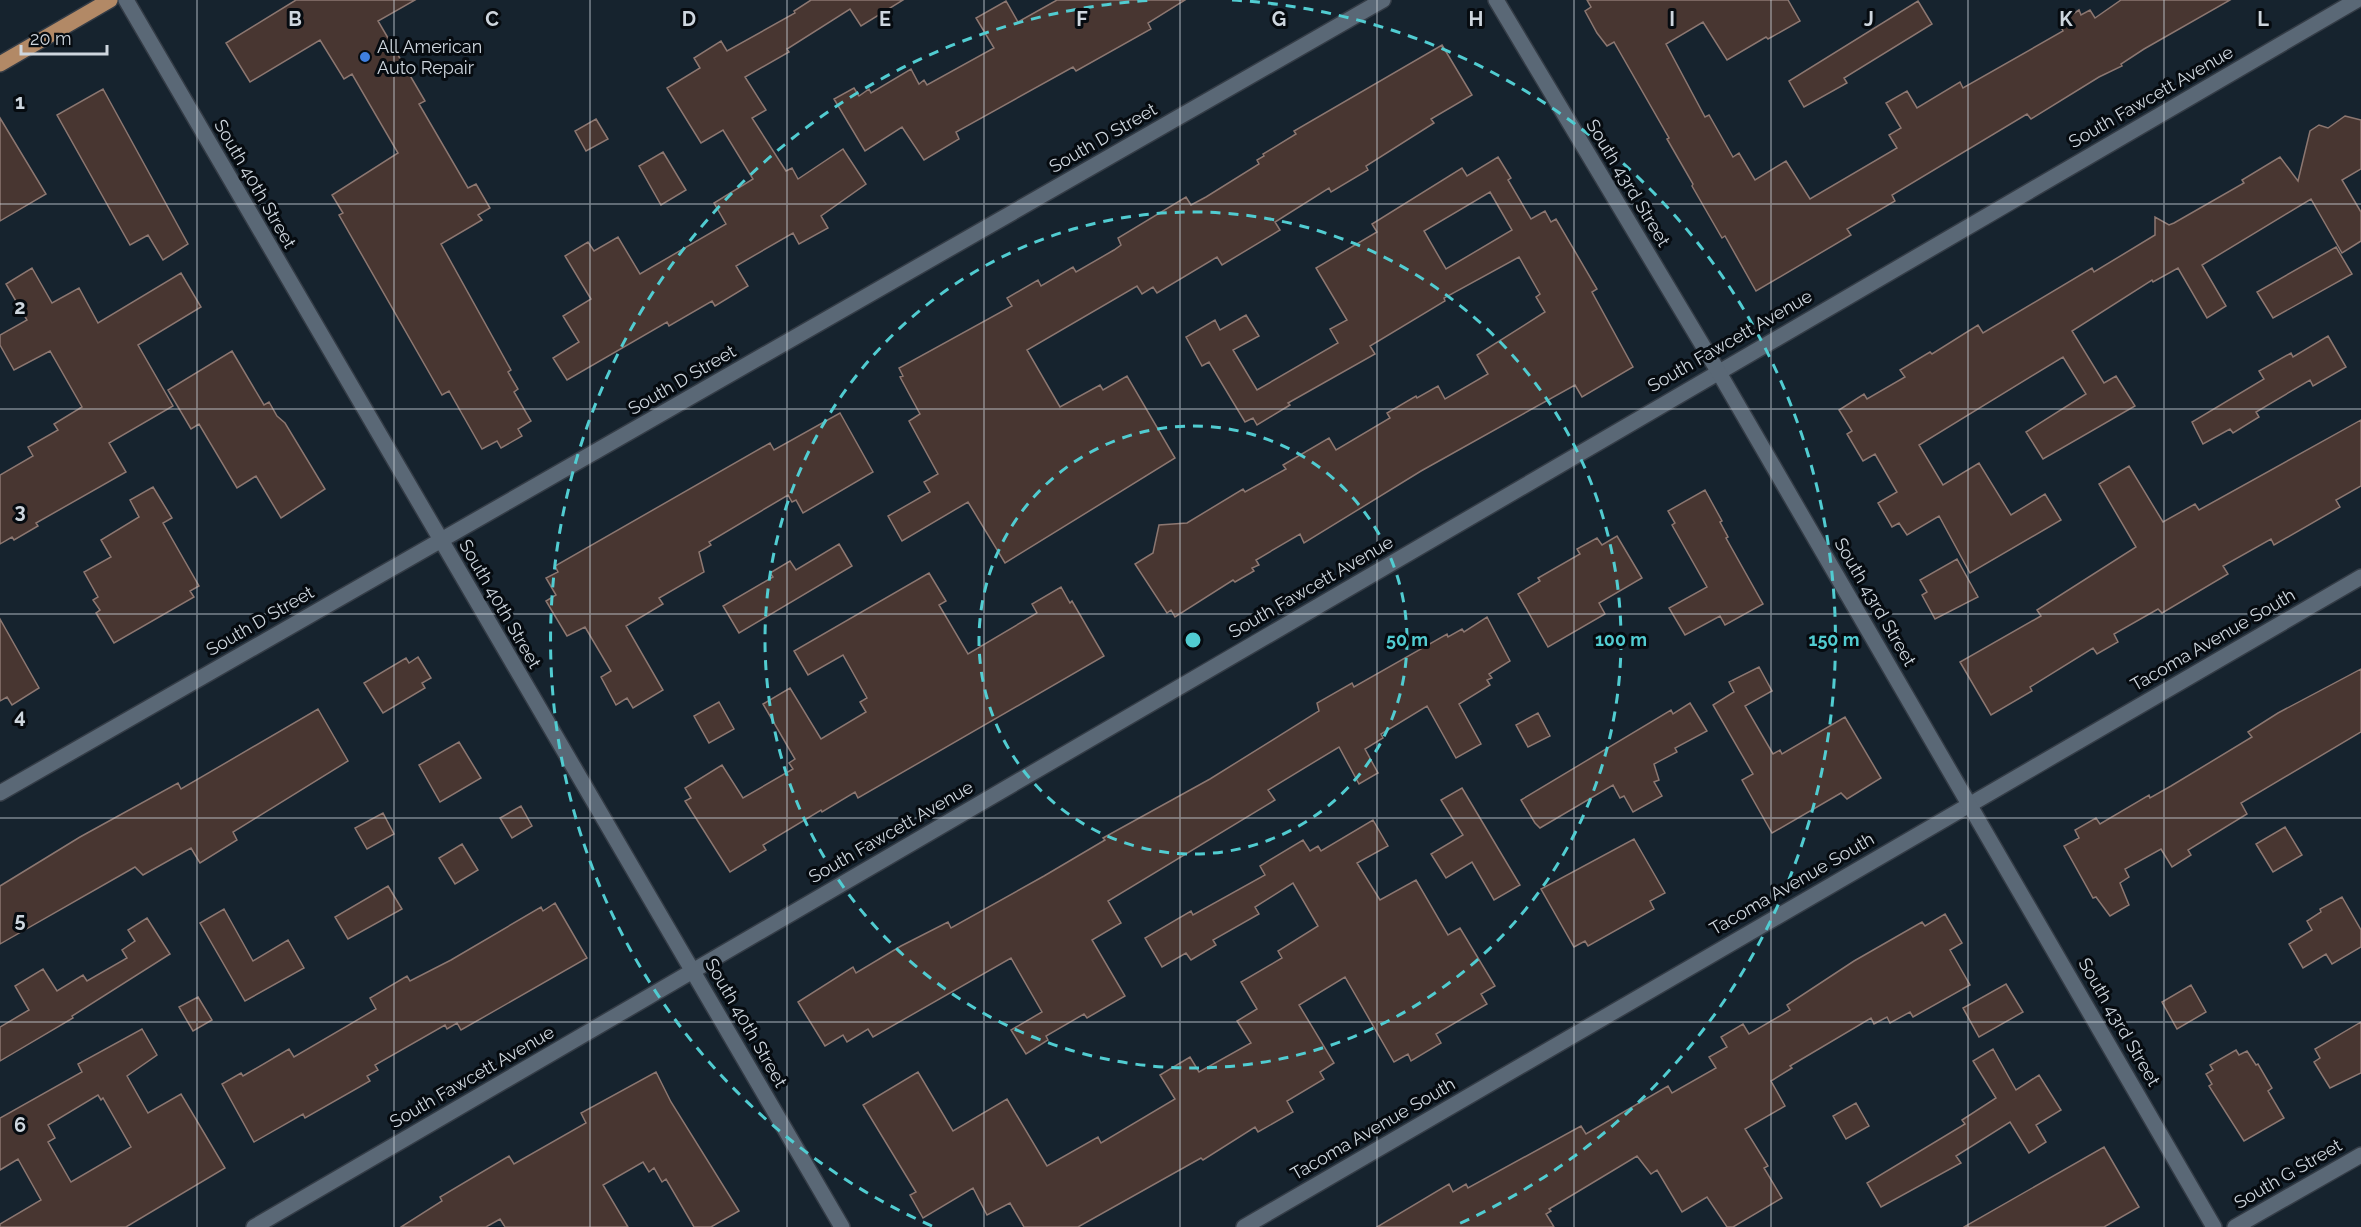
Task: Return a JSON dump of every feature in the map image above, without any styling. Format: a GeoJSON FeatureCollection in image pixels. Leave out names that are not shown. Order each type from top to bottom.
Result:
{"type":"FeatureCollection","features":[{"type":"Feature","properties":{"kind":"main road"},"geometry":{"type":"LineString","coordinates":[[0,64],[110,0]]}},
{"type":"Feature","properties":{"kind":"street","name":"South 40th Street"},"geometry":{"type":"LineString","coordinates":[[126,0],[842,1227]]}},
{"type":"Feature","properties":{"kind":"street","name":"South D Street"},"geometry":{"type":"LineString","coordinates":[[0,793],[1383,0]]}},
{"type":"Feature","properties":{"kind":"street","name":"South 43rd Street"},"geometry":{"type":"LineString","coordinates":[[1496,0],[1718,371],[2214,1227]]}},
{"type":"Feature","properties":{"kind":"street","name":"South Fawcett Avenue"},"geometry":{"type":"LineString","coordinates":[[254,1227],[2357,0]]}},
{"type":"Feature","properties":{"kind":"street","name":"Tacoma Avenue South"},"geometry":{"type":"LineString","coordinates":[[1244,1227],[2361,577]]}},
{"type":"Feature","properties":{"kind":"street","name":"South G Street"},"geometry":{"type":"LineString","coordinates":[[2235,1227],[2361,1155]]}},
{"type":"Feature","properties":{"kind":"building"},"geometry":{"type":"Polygon","coordinates":[[[296,0],[415,0],[378,21],[425,101],[419,104],[468,188],[476,184],[490,208],[478,215],[482,220],[441,244],[511,370],[508,372],[518,389],[514,392],[531,421],[518,429],[522,436],[501,448],[497,441],[482,449],[449,391],[442,395],[339,215],[343,213],[332,195],[398,153],[352,74],[344,79],[320,40],[250,82],[226,43],[296,0]]]}},
{"type":"Feature","properties":{"kind":"building"},"geometry":{"type":"Polygon","coordinates":[[[811,0],[903,0],[861,26],[850,9],[787,49],[789,52],[745,77],[766,110],[752,118],[786,171],[792,168],[798,179],[843,149],[866,184],[821,216],[828,228],[799,244],[793,233],[736,266],[748,286],[715,306],[712,301],[669,326],[667,322],[567,380],[553,358],[579,342],[563,316],[591,299],[565,256],[588,242],[594,251],[618,237],[640,274],[726,224],[714,203],[753,179],[723,130],[701,143],[667,88],[700,68],[694,58],[721,41],[727,51],[795,13],[794,11],[811,0]]]}},
{"type":"Feature","properties":{"kind":"building"},"geometry":{"type":"Polygon","coordinates":[[[1057,0],[1185,0],[1148,23],[1151,29],[1076,71],[1073,67],[956,132],[959,139],[924,160],[902,127],[865,151],[834,99],[854,88],[859,96],[869,89],[871,93],[911,69],[919,84],[924,80],[927,85],[994,48],[976,18],[1006,1],[1018,22],[1057,0]]]}},
{"type":"Feature","properties":{"kind":"building"},"geometry":{"type":"Polygon","coordinates":[[[1587,0],[1788,0],[1800,21],[1768,39],[1766,37],[1727,60],[1703,22],[1666,44],[1705,117],[1709,115],[1733,157],[1739,153],[1755,180],[1786,161],[1810,199],[1897,148],[1889,135],[1901,128],[1886,103],[1907,91],[1917,108],[1960,82],[1963,88],[2063,31],[2059,23],[2079,10],[2081,15],[2090,10],[2095,18],[2121,0],[2230,0],[2144,49],[2121,64],[2122,66],[2099,77],[2031,119],[2027,114],[1892,195],[1895,201],[1847,229],[1851,235],[1756,291],[1725,236],[1722,238],[1692,186],[1693,184],[1667,139],[1669,138],[1614,42],[1607,46],[1597,33],[1585,11],[1591,7],[1587,0]]]}},
{"type":"Feature","properties":{"kind":"building"},"geometry":{"type":"Polygon","coordinates":[[[1918,1],[1932,24],[1844,78],[1847,83],[1804,107],[1789,81],[1918,1]]]}},
{"type":"Feature","properties":{"kind":"building"},"geometry":{"type":"Polygon","coordinates":[[[1442,45],[1472,95],[1431,119],[1434,123],[1366,166],[1368,170],[1331,192],[1329,188],[1275,222],[1280,230],[1222,265],[1217,257],[1157,293],[1153,287],[1142,294],[1137,286],[1027,350],[1060,407],[1100,385],[1103,390],[1127,376],[1175,458],[1005,563],[968,502],[902,541],[888,516],[930,492],[924,482],[938,474],[909,421],[920,414],[900,377],[903,376],[899,368],[1012,306],[1007,298],[1038,280],[1041,286],[1073,267],[1076,272],[1114,250],[1121,245],[1118,238],[1186,197],[1191,205],[1206,197],[1259,164],[1257,160],[1264,156],[1263,154],[1296,134],[1294,131],[1442,45]]]}},
{"type":"Feature","properties":{"kind":"building"},"geometry":{"type":"Polygon","coordinates":[[[103,89],[188,244],[163,260],[148,235],[130,245],[57,115],[103,89]]]}},
{"type":"Feature","properties":{"kind":"building"},"geometry":{"type":"Polygon","coordinates":[[[2345,116],[2361,120],[2361,169],[2342,180],[2361,212],[2361,241],[2342,253],[2311,199],[2202,265],[2226,306],[2207,318],[2178,268],[2153,282],[2152,280],[2072,331],[2104,383],[2116,376],[2135,406],[2043,459],[2026,432],[2086,394],[2063,357],[1919,445],[1943,485],[1979,463],[2011,515],[2045,494],[2061,520],[1970,573],[1939,516],[1907,535],[1899,523],[1892,527],[1878,503],[1897,492],[1875,454],[1863,461],[1847,434],[1852,431],[1839,410],[1864,394],[1867,399],[1905,377],[1900,370],[1930,352],[1932,354],[1978,325],[1983,333],[2092,268],[2094,272],[2155,235],[2155,217],[2169,225],[2174,223],[2244,183],[2242,180],[2280,157],[2298,181],[2310,131],[2319,125],[2328,128],[2345,116]]]}},
{"type":"Feature","properties":{"kind":"building"},"geometry":{"type":"Polygon","coordinates":[[[0,118],[46,194],[0,221],[0,118]]]}},
{"type":"Feature","properties":{"kind":"building"},"geometry":{"type":"Polygon","coordinates":[[[596,119],[608,139],[586,151],[575,131],[596,119]]]}},
{"type":"Feature","properties":{"kind":"building"},"geometry":{"type":"Polygon","coordinates":[[[663,152],[686,190],[661,205],[639,166],[663,152]]]}},
{"type":"Feature","properties":{"kind":"building"},"geometry":{"type":"Polygon","coordinates":[[[1498,157],[1511,178],[1508,180],[1531,219],[1545,211],[1551,222],[1556,219],[1597,289],[1592,292],[1633,367],[1582,397],[1575,385],[1421,471],[1304,543],[1300,534],[1256,560],[1259,565],[1252,568],[1254,571],[1235,582],[1233,580],[1175,617],[1171,610],[1167,613],[1135,564],[1153,553],[1159,525],[1187,523],[1243,489],[1245,492],[1286,469],[1283,465],[1329,438],[1336,450],[1390,418],[1387,413],[1438,386],[1445,399],[1488,374],[1477,355],[1545,312],[1536,297],[1540,294],[1519,257],[1444,298],[1445,301],[1370,346],[1375,354],[1288,403],[1290,405],[1257,425],[1253,418],[1245,422],[1209,362],[1202,366],[1186,337],[1215,320],[1220,330],[1246,315],[1259,336],[1233,350],[1257,390],[1338,343],[1330,329],[1347,320],[1316,268],[1377,232],[1372,224],[1462,168],[1467,176],[1498,157]],[[1490,192],[1424,231],[1446,269],[1512,230],[1490,192]]]}},
{"type":"Feature","properties":{"kind":"building"},"geometry":{"type":"Polygon","coordinates":[[[2336,247],[2352,274],[2273,318],[2257,292],[2336,247]]]}},
{"type":"Feature","properties":{"kind":"building"},"geometry":{"type":"Polygon","coordinates":[[[32,268],[52,303],[79,288],[98,323],[181,273],[201,307],[138,345],[173,406],[109,443],[126,472],[36,523],[38,526],[14,540],[12,537],[0,544],[0,475],[33,456],[28,447],[58,430],[54,424],[82,407],[50,351],[14,370],[0,345],[0,335],[27,320],[6,284],[32,268]]]}},
{"type":"Feature","properties":{"kind":"building"},"geometry":{"type":"Polygon","coordinates":[[[2328,336],[2346,367],[2313,386],[2310,380],[2256,412],[2259,417],[2233,433],[2230,429],[2203,444],[2192,422],[2264,379],[2259,371],[2291,353],[2293,357],[2328,336]]]}},
{"type":"Feature","properties":{"kind":"building"},"geometry":{"type":"Polygon","coordinates":[[[232,351],[264,405],[269,402],[277,416],[285,423],[325,489],[281,518],[256,476],[237,488],[199,424],[191,429],[168,390],[232,351]]]}},
{"type":"Feature","properties":{"kind":"building"},"geometry":{"type":"Polygon","coordinates":[[[840,413],[873,472],[803,513],[796,500],[792,502],[788,495],[709,542],[711,545],[699,552],[704,572],[659,598],[663,604],[626,626],[663,690],[633,708],[627,698],[616,705],[601,677],[611,671],[585,627],[567,636],[546,601],[556,595],[546,578],[558,572],[555,566],[770,443],[774,450],[840,413]]]}},
{"type":"Feature","properties":{"kind":"building"},"geometry":{"type":"Polygon","coordinates":[[[2361,420],[2361,486],[2336,500],[2340,507],[2274,545],[2271,539],[2223,566],[2228,574],[2162,613],[2158,609],[2114,634],[2118,642],[2097,654],[2093,648],[2030,687],[2032,691],[1991,715],[1960,662],[2041,616],[2037,610],[2136,547],[2099,484],[2129,466],[2163,522],[2195,504],[2199,510],[2361,420]]]}},
{"type":"Feature","properties":{"kind":"building"},"geometry":{"type":"Polygon","coordinates":[[[153,487],[172,518],[163,523],[199,586],[190,591],[194,597],[114,643],[96,613],[100,610],[93,600],[98,597],[84,572],[111,557],[101,540],[139,517],[130,500],[153,487]]]}},
{"type":"Feature","properties":{"kind":"building"},"geometry":{"type":"Polygon","coordinates":[[[1705,490],[1722,521],[1720,522],[1728,537],[1726,538],[1763,604],[1725,625],[1720,616],[1685,635],[1669,608],[1707,587],[1672,525],[1675,523],[1668,511],[1705,490]]]}},
{"type":"Feature","properties":{"kind":"building"},"geometry":{"type":"Polygon","coordinates":[[[1617,536],[1642,578],[1599,603],[1605,614],[1548,647],[1518,594],[1540,581],[1538,578],[1580,554],[1577,549],[1597,538],[1602,545],[1617,536]]]}},
{"type":"Feature","properties":{"kind":"building"},"geometry":{"type":"Polygon","coordinates":[[[839,544],[852,566],[739,633],[723,606],[773,577],[770,573],[790,561],[796,570],[839,544]]]}},
{"type":"Feature","properties":{"kind":"building"},"geometry":{"type":"Polygon","coordinates":[[[1957,559],[1978,597],[1935,619],[1922,595],[1927,592],[1920,580],[1957,559]]]}},
{"type":"Feature","properties":{"kind":"building"},"geometry":{"type":"Polygon","coordinates":[[[929,573],[946,601],[939,605],[968,654],[1037,613],[1032,604],[1061,587],[1070,603],[1072,601],[1104,656],[858,798],[855,792],[822,812],[821,810],[763,845],[766,850],[730,872],[685,801],[691,798],[685,788],[722,765],[743,798],[793,769],[789,763],[795,759],[763,704],[790,688],[821,739],[866,712],[860,702],[867,698],[843,655],[808,675],[794,651],[929,573]]]}},
{"type":"Feature","properties":{"kind":"building"},"geometry":{"type":"Polygon","coordinates":[[[1487,617],[1510,661],[1489,674],[1492,678],[1487,680],[1490,685],[1459,704],[1481,744],[1456,758],[1427,706],[1381,734],[1383,738],[1365,749],[1378,773],[1359,784],[1339,747],[1268,790],[1275,800],[1108,901],[1121,923],[1092,940],[1125,996],[1087,1018],[1084,1014],[1046,1036],[1048,1040],[1026,1054],[1011,1030],[1042,1012],[1011,958],[873,1037],[868,1029],[847,1042],[843,1035],[825,1046],[798,1002],[853,967],[856,973],[948,922],[951,928],[1105,840],[1103,838],[1210,779],[1319,711],[1317,703],[1352,683],[1354,687],[1447,634],[1448,637],[1462,629],[1464,632],[1487,617]]]}},
{"type":"Feature","properties":{"kind":"building"},"geometry":{"type":"Polygon","coordinates":[[[0,619],[39,688],[12,705],[7,697],[0,701],[0,619]]]}},
{"type":"Feature","properties":{"kind":"building"},"geometry":{"type":"Polygon","coordinates":[[[418,657],[431,678],[422,683],[425,688],[383,713],[364,683],[406,658],[409,663],[418,657]]]}},
{"type":"Feature","properties":{"kind":"building"},"geometry":{"type":"Polygon","coordinates":[[[1759,667],[1772,691],[1745,706],[1773,754],[1780,750],[1782,754],[1845,717],[1881,778],[1847,799],[1841,793],[1772,833],[1742,780],[1753,774],[1713,705],[1734,692],[1729,682],[1759,667]]]}},
{"type":"Feature","properties":{"kind":"building"},"geometry":{"type":"Polygon","coordinates":[[[2361,669],[2361,732],[2241,803],[2247,814],[2188,850],[2191,855],[2172,867],[2161,849],[2125,869],[2129,877],[2120,883],[2129,905],[2110,916],[2096,897],[2093,898],[2064,846],[2079,838],[2075,830],[2096,818],[2100,824],[2149,795],[2150,798],[2252,737],[2248,732],[2278,713],[2361,669]]]}},
{"type":"Feature","properties":{"kind":"building"},"geometry":{"type":"Polygon","coordinates":[[[719,702],[734,729],[709,743],[694,716],[719,702]]]}},
{"type":"Feature","properties":{"kind":"building"},"geometry":{"type":"Polygon","coordinates":[[[1690,703],[1707,731],[1675,748],[1677,752],[1654,764],[1659,780],[1654,782],[1662,796],[1633,812],[1624,796],[1620,798],[1613,785],[1540,828],[1535,823],[1521,800],[1671,710],[1673,714],[1690,703]]]}},
{"type":"Feature","properties":{"kind":"building"},"geometry":{"type":"Polygon","coordinates":[[[318,709],[348,761],[233,832],[237,840],[200,863],[191,848],[143,875],[135,867],[0,944],[0,886],[80,837],[178,783],[181,789],[318,709]]]}},
{"type":"Feature","properties":{"kind":"building"},"geometry":{"type":"Polygon","coordinates":[[[1538,713],[1550,736],[1528,747],[1516,725],[1538,713]]]}},
{"type":"Feature","properties":{"kind":"building"},"geometry":{"type":"Polygon","coordinates":[[[459,742],[481,778],[440,802],[419,765],[459,742]]]}},
{"type":"Feature","properties":{"kind":"building"},"geometry":{"type":"Polygon","coordinates":[[[1462,788],[1520,885],[1494,900],[1472,862],[1446,878],[1431,854],[1463,835],[1441,800],[1462,788]]]}},
{"type":"Feature","properties":{"kind":"building"},"geometry":{"type":"Polygon","coordinates":[[[521,806],[532,826],[512,838],[500,818],[521,806]]]}},
{"type":"Feature","properties":{"kind":"building"},"geometry":{"type":"Polygon","coordinates":[[[383,813],[394,834],[367,849],[355,828],[383,813]]]}},
{"type":"Feature","properties":{"kind":"building"},"geometry":{"type":"Polygon","coordinates":[[[1373,820],[1388,846],[1357,863],[1380,900],[1416,880],[1448,935],[1460,928],[1495,986],[1481,994],[1487,1004],[1436,1034],[1441,1043],[1411,1061],[1408,1054],[1394,1062],[1345,977],[1299,1005],[1334,1063],[1320,1072],[1324,1079],[1287,1101],[1293,1112],[1258,1132],[1255,1127],[1203,1160],[1201,1158],[1078,1227],[1024,1227],[1010,1203],[987,1215],[973,1188],[923,1218],[910,1195],[916,1192],[863,1105],[918,1072],[953,1131],[1007,1099],[1047,1166],[1098,1137],[1101,1143],[1175,1099],[1160,1075],[1190,1057],[1199,1072],[1251,1043],[1237,1021],[1257,1009],[1241,982],[1282,958],[1278,951],[1318,926],[1293,883],[1255,907],[1259,914],[1213,940],[1216,945],[1191,960],[1186,953],[1162,967],[1145,938],[1191,911],[1193,915],[1265,875],[1260,866],[1303,840],[1310,851],[1318,846],[1321,851],[1373,820]]]}},
{"type":"Feature","properties":{"kind":"building"},"geometry":{"type":"Polygon","coordinates":[[[2285,827],[2302,855],[2273,872],[2256,844],[2285,827]]]}},
{"type":"Feature","properties":{"kind":"building"},"geometry":{"type":"Polygon","coordinates":[[[1634,839],[1665,893],[1650,901],[1654,909],[1588,946],[1585,941],[1574,947],[1541,889],[1634,839]]]}},
{"type":"Feature","properties":{"kind":"building"},"geometry":{"type":"Polygon","coordinates":[[[462,844],[478,870],[455,884],[439,858],[462,844]]]}},
{"type":"Feature","properties":{"kind":"building"},"geometry":{"type":"Polygon","coordinates":[[[388,886],[402,909],[348,939],[335,917],[388,886]]]}},
{"type":"Feature","properties":{"kind":"building"},"geometry":{"type":"Polygon","coordinates":[[[2342,897],[2361,930],[2361,947],[2332,964],[2326,954],[2303,968],[2289,944],[2312,930],[2307,921],[2321,912],[2320,909],[2342,897]]]}},
{"type":"Feature","properties":{"kind":"building"},"geometry":{"type":"Polygon","coordinates":[[[555,903],[587,958],[461,1030],[457,1023],[447,1029],[445,1025],[375,1065],[378,1070],[367,1076],[370,1081],[305,1118],[303,1114],[254,1142],[222,1084],[241,1073],[243,1076],[289,1049],[294,1057],[376,1009],[370,998],[407,976],[410,981],[451,960],[541,907],[543,911],[555,903]]]}},
{"type":"Feature","properties":{"kind":"building"},"geometry":{"type":"Polygon","coordinates":[[[224,909],[253,961],[288,940],[304,968],[245,1001],[200,923],[224,909]]]}},
{"type":"Feature","properties":{"kind":"building"},"geometry":{"type":"Polygon","coordinates":[[[1945,914],[1962,943],[1950,950],[1970,985],[1913,1017],[1910,1012],[1890,1023],[1887,1017],[1874,1024],[1871,1018],[1790,1066],[1792,1068],[1771,1081],[1785,1106],[1745,1129],[1768,1166],[1764,1168],[1782,1198],[1733,1227],[1727,1227],[1707,1197],[1682,1212],[1657,1170],[1651,1174],[1637,1156],[1549,1209],[1551,1211],[1546,1214],[1554,1227],[1377,1227],[1449,1184],[1453,1192],[1466,1184],[1468,1188],[1581,1126],[1586,1134],[1668,1086],[1672,1093],[1716,1068],[1709,1057],[1727,1047],[1721,1037],[1743,1024],[1749,1034],[1790,1010],[1787,1005],[1854,961],[1922,922],[1925,926],[1945,914]]]}},
{"type":"Feature","properties":{"kind":"building"},"geometry":{"type":"Polygon","coordinates":[[[147,918],[170,954],[72,1016],[73,1018],[0,1061],[0,1027],[29,1010],[15,986],[43,969],[57,991],[83,975],[87,981],[127,958],[122,950],[135,941],[128,930],[147,918]]]}},
{"type":"Feature","properties":{"kind":"building"},"geometry":{"type":"Polygon","coordinates":[[[2006,984],[2023,1012],[1979,1037],[1963,1008],[2006,984]]]}},
{"type":"Feature","properties":{"kind":"building"},"geometry":{"type":"Polygon","coordinates":[[[2191,985],[2206,1012],[2177,1029],[2162,1002],[2191,985]]]}},
{"type":"Feature","properties":{"kind":"building"},"geometry":{"type":"Polygon","coordinates":[[[198,997],[212,1020],[193,1031],[179,1007],[198,997]]]}},
{"type":"Feature","properties":{"kind":"building"},"geometry":{"type":"Polygon","coordinates":[[[2361,1022],[2361,1073],[2330,1088],[2314,1062],[2320,1058],[2315,1049],[2361,1022]]]}},
{"type":"Feature","properties":{"kind":"building"},"geometry":{"type":"Polygon","coordinates":[[[142,1029],[157,1055],[127,1076],[148,1113],[181,1094],[225,1168],[126,1227],[0,1227],[0,1224],[41,1200],[18,1159],[0,1170],[0,1118],[82,1072],[78,1064],[142,1029]],[[98,1095],[48,1125],[55,1138],[48,1142],[71,1182],[131,1147],[103,1098],[101,1100],[98,1095]]]}},
{"type":"Feature","properties":{"kind":"building"},"geometry":{"type":"Polygon","coordinates":[[[1993,1049],[2016,1090],[2039,1075],[2061,1110],[2036,1125],[2046,1142],[2029,1153],[2010,1122],[1956,1156],[1961,1163],[1881,1207],[1867,1183],[1965,1124],[1962,1120],[1996,1098],[1973,1061],[1993,1049]]]}},
{"type":"Feature","properties":{"kind":"building"},"geometry":{"type":"Polygon","coordinates":[[[2236,1050],[2239,1055],[2247,1051],[2256,1065],[2258,1064],[2272,1088],[2268,1091],[2284,1118],[2244,1141],[2209,1086],[2212,1084],[2206,1074],[2213,1070],[2210,1065],[2236,1050]]]}},
{"type":"Feature","properties":{"kind":"building"},"geometry":{"type":"Polygon","coordinates":[[[656,1072],[671,1102],[739,1211],[711,1227],[694,1227],[666,1179],[662,1182],[654,1168],[649,1172],[643,1162],[603,1185],[628,1227],[505,1227],[500,1219],[486,1227],[401,1227],[442,1201],[440,1197],[509,1156],[514,1164],[586,1123],[581,1113],[656,1072]]]}},
{"type":"Feature","properties":{"kind":"building"},"geometry":{"type":"Polygon","coordinates":[[[1856,1103],[1869,1126],[1846,1139],[1833,1116],[1856,1103]]]}},
{"type":"Feature","properties":{"kind":"building"},"geometry":{"type":"Polygon","coordinates":[[[2104,1147],[2139,1207],[2104,1227],[1964,1227],[2104,1147]]]}},
{"type":"Feature","properties":{"kind":"place","name":"All American Auto Repair"},"geometry":{"type":"Point","coordinates":[365,57]}}]}
